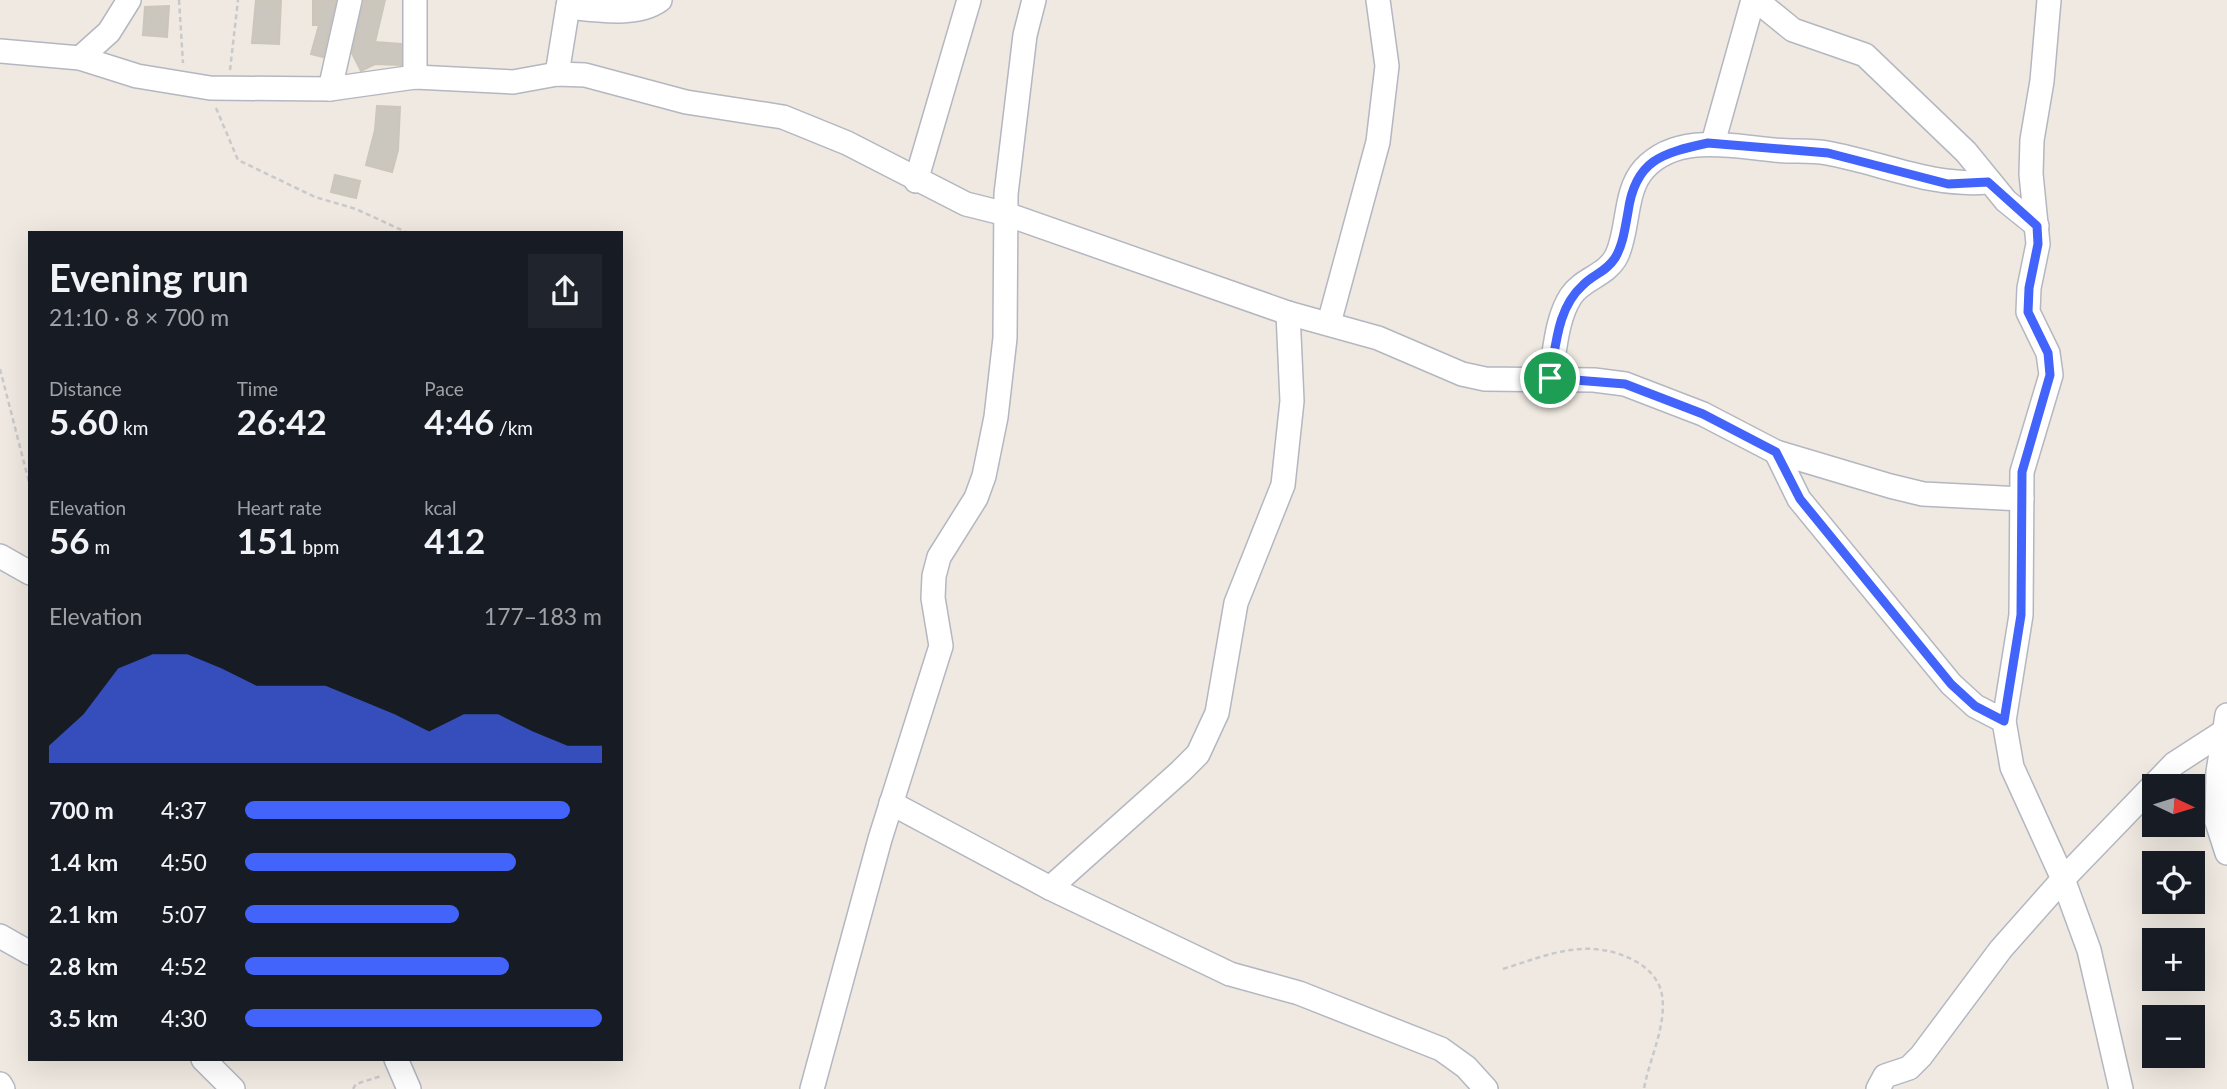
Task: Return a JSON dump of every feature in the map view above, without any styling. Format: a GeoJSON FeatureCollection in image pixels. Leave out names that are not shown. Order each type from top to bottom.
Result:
{"type":"FeatureCollection","features":[{"type":"Feature","properties":{"kind":"street"},"geometry":{"type":"LineString","coordinates":[[80,58],[110,32],[129,0]]}},
{"type":"Feature","properties":{"kind":"street"},"geometry":{"type":"LineString","coordinates":[[330,89],[350,0]]}},
{"type":"Feature","properties":{"kind":"street"},"geometry":{"type":"LineString","coordinates":[[415,0],[415,77]]}},
{"type":"Feature","properties":{"kind":"street"},"geometry":{"type":"LineString","coordinates":[[557,74],[568,4],[607,11],[640,7],[660,0]]}},
{"type":"Feature","properties":{"kind":"street"},"geometry":{"type":"LineString","coordinates":[[916,181],[970,0]]}},
{"type":"Feature","properties":{"kind":"street"},"geometry":{"type":"LineString","coordinates":[[812,1089],[891,803],[941,646],[935,615],[934,576],[939,557],[976,498],[985,476],[996,417],[1005,338],[1006,194],[1025,35],[1034,0]]}},
{"type":"Feature","properties":{"kind":"street"},"geometry":{"type":"LineString","coordinates":[[1329,323],[1378,142],[1387,66],[1378,0]]}},
{"type":"Feature","properties":{"kind":"street"},"geometry":{"type":"LineString","coordinates":[[1713,143],[1754,0],[1793,30],[1865,55],[1966,152],[1988,182],[2037,226]]}},
{"type":"Feature","properties":{"kind":"street"},"geometry":{"type":"LineString","coordinates":[[2049,0],[2042,81],[2032,140],[2038,244],[2029,288],[2028,312],[2048,353],[2050,375],[2022,472],[2021,615],[2004,721],[2012,767],[2063,878],[2089,950],[2121,1089]]}},
{"type":"Feature","properties":{"kind":"street"},"geometry":{"type":"LineString","coordinates":[[0,51],[80,58],[137,76],[219,88],[330,89],[415,77],[513,82],[557,74],[585,75],[686,102],[783,117],[847,143],[916,181],[966,204],[1006,214],[1289,313],[1378,338],[1462,374],[1485,379],[1550,378],[1625,384],[1703,414],[1776,452],[1923,494],[2022,499]]}},
{"type":"Feature","properties":{"kind":"street"},"geometry":{"type":"LineString","coordinates":[[1550,378],[1558,328],[1570,296],[1586,282],[1608,270],[1617,254],[1629,201],[1641,172],[1656,158],[1675,150],[1713,143],[1828,153],[1948,184],[1988,182]]}},
{"type":"Feature","properties":{"kind":"street"},"geometry":{"type":"LineString","coordinates":[[1050,888],[1198,754],[1217,713],[1236,603],[1283,485],[1292,401],[1289,313]]}},
{"type":"Feature","properties":{"kind":"street"},"geometry":{"type":"LineString","coordinates":[[1776,452],[1800,499],[1951,684],[1975,706],[2004,721]]}},
{"type":"Feature","properties":{"kind":"street"},"geometry":{"type":"LineString","coordinates":[[0,556],[28,572]]}},
{"type":"Feature","properties":{"kind":"street"},"geometry":{"type":"LineString","coordinates":[[1878,1089],[1885,1076],[1909,1068],[1921,1056],[2001,949],[2063,878],[2174,764],[2226,723]]}},
{"type":"Feature","properties":{"kind":"street"},"geometry":{"type":"LineString","coordinates":[[2226,723],[2218,772],[2217,822],[2227,853]]}},
{"type":"Feature","properties":{"kind":"street"},"geometry":{"type":"LineString","coordinates":[[891,803],[1050,888],[1230,974],[1299,993],[1415,1036],[1441,1049],[1466,1067],[1486,1089]]}},
{"type":"Feature","properties":{"kind":"street"},"geometry":{"type":"LineString","coordinates":[[0,936],[28,952]]}},
{"type":"Feature","properties":{"kind":"street"},"geometry":{"type":"LineString","coordinates":[[205,1061],[233,1089]]}},
{"type":"Feature","properties":{"kind":"street"},"geometry":{"type":"LineString","coordinates":[[0,1084],[4,1089]]}},
{"type":"Feature","properties":{"kind":"path"},"geometry":{"type":"LineString","coordinates":[[179,0],[184,85]]}},
{"type":"Feature","properties":{"kind":"path"},"geometry":{"type":"LineString","coordinates":[[238,0],[219,88],[219,122],[238,160],[315,197],[356,209],[404,231]]}},
{"type":"Feature","properties":{"kind":"path"},"geometry":{"type":"LineString","coordinates":[[0,369],[28,478]]}},
{"type":"Feature","properties":{"kind":"path"},"geometry":{"type":"LineString","coordinates":[[1503,969],[1553,954],[1602,948],[1622,954],[1644,966],[1656,979],[1662,994],[1659,1033],[1649,1060],[1644,1089]]}},
{"type":"Feature","properties":{"kind":"path"},"geometry":{"type":"LineString","coordinates":[[353,1089],[356,1084],[402,1073]]}},
{"type":"Feature","properties":{"kind":"building"},"geometry":{"type":"Polygon","coordinates":[[[256,0],[281,0],[279,44],[252,43],[256,0]]]}},
{"type":"Feature","properties":{"kind":"building"},"geometry":{"type":"Polygon","coordinates":[[[313,0],[336,0],[323,57],[311,54],[319,25],[313,25],[313,0]]]}},
{"type":"Feature","properties":{"kind":"building"},"geometry":{"type":"Polygon","coordinates":[[[364,0],[385,0],[375,42],[401,44],[401,65],[375,64],[361,71],[352,53],[364,0]]]}},
{"type":"Feature","properties":{"kind":"building"},"geometry":{"type":"Polygon","coordinates":[[[169,6],[167,37],[143,35],[145,7],[169,6]]]}},
{"type":"Feature","properties":{"kind":"building"},"geometry":{"type":"Polygon","coordinates":[[[377,106],[400,107],[398,150],[392,172],[366,165],[375,130],[377,106]]]}},
{"type":"Feature","properties":{"kind":"building"},"geometry":{"type":"Polygon","coordinates":[[[335,175],[360,181],[356,198],[331,192],[335,175]]]}},
{"type":"Feature","properties":{"kind":"route"},"geometry":{"type":"LineString","coordinates":[[1708,143],[1740,145],[1828,153],[1915,178],[1948,184],[1988,182],[2006,201],[2037,226],[2038,244],[2029,288],[2028,312],[2048,353],[2050,375],[2022,472],[2021,615],[2004,721],[1975,706],[1951,684],[1878,591],[1800,499],[1787,479],[1776,452],[1703,414],[1625,384],[1550,378],[1558,328],[1570,296],[1586,282],[1608,270],[1625,231],[1629,201],[1641,172],[1656,158],[1675,150],[1708,143]]}}]}
